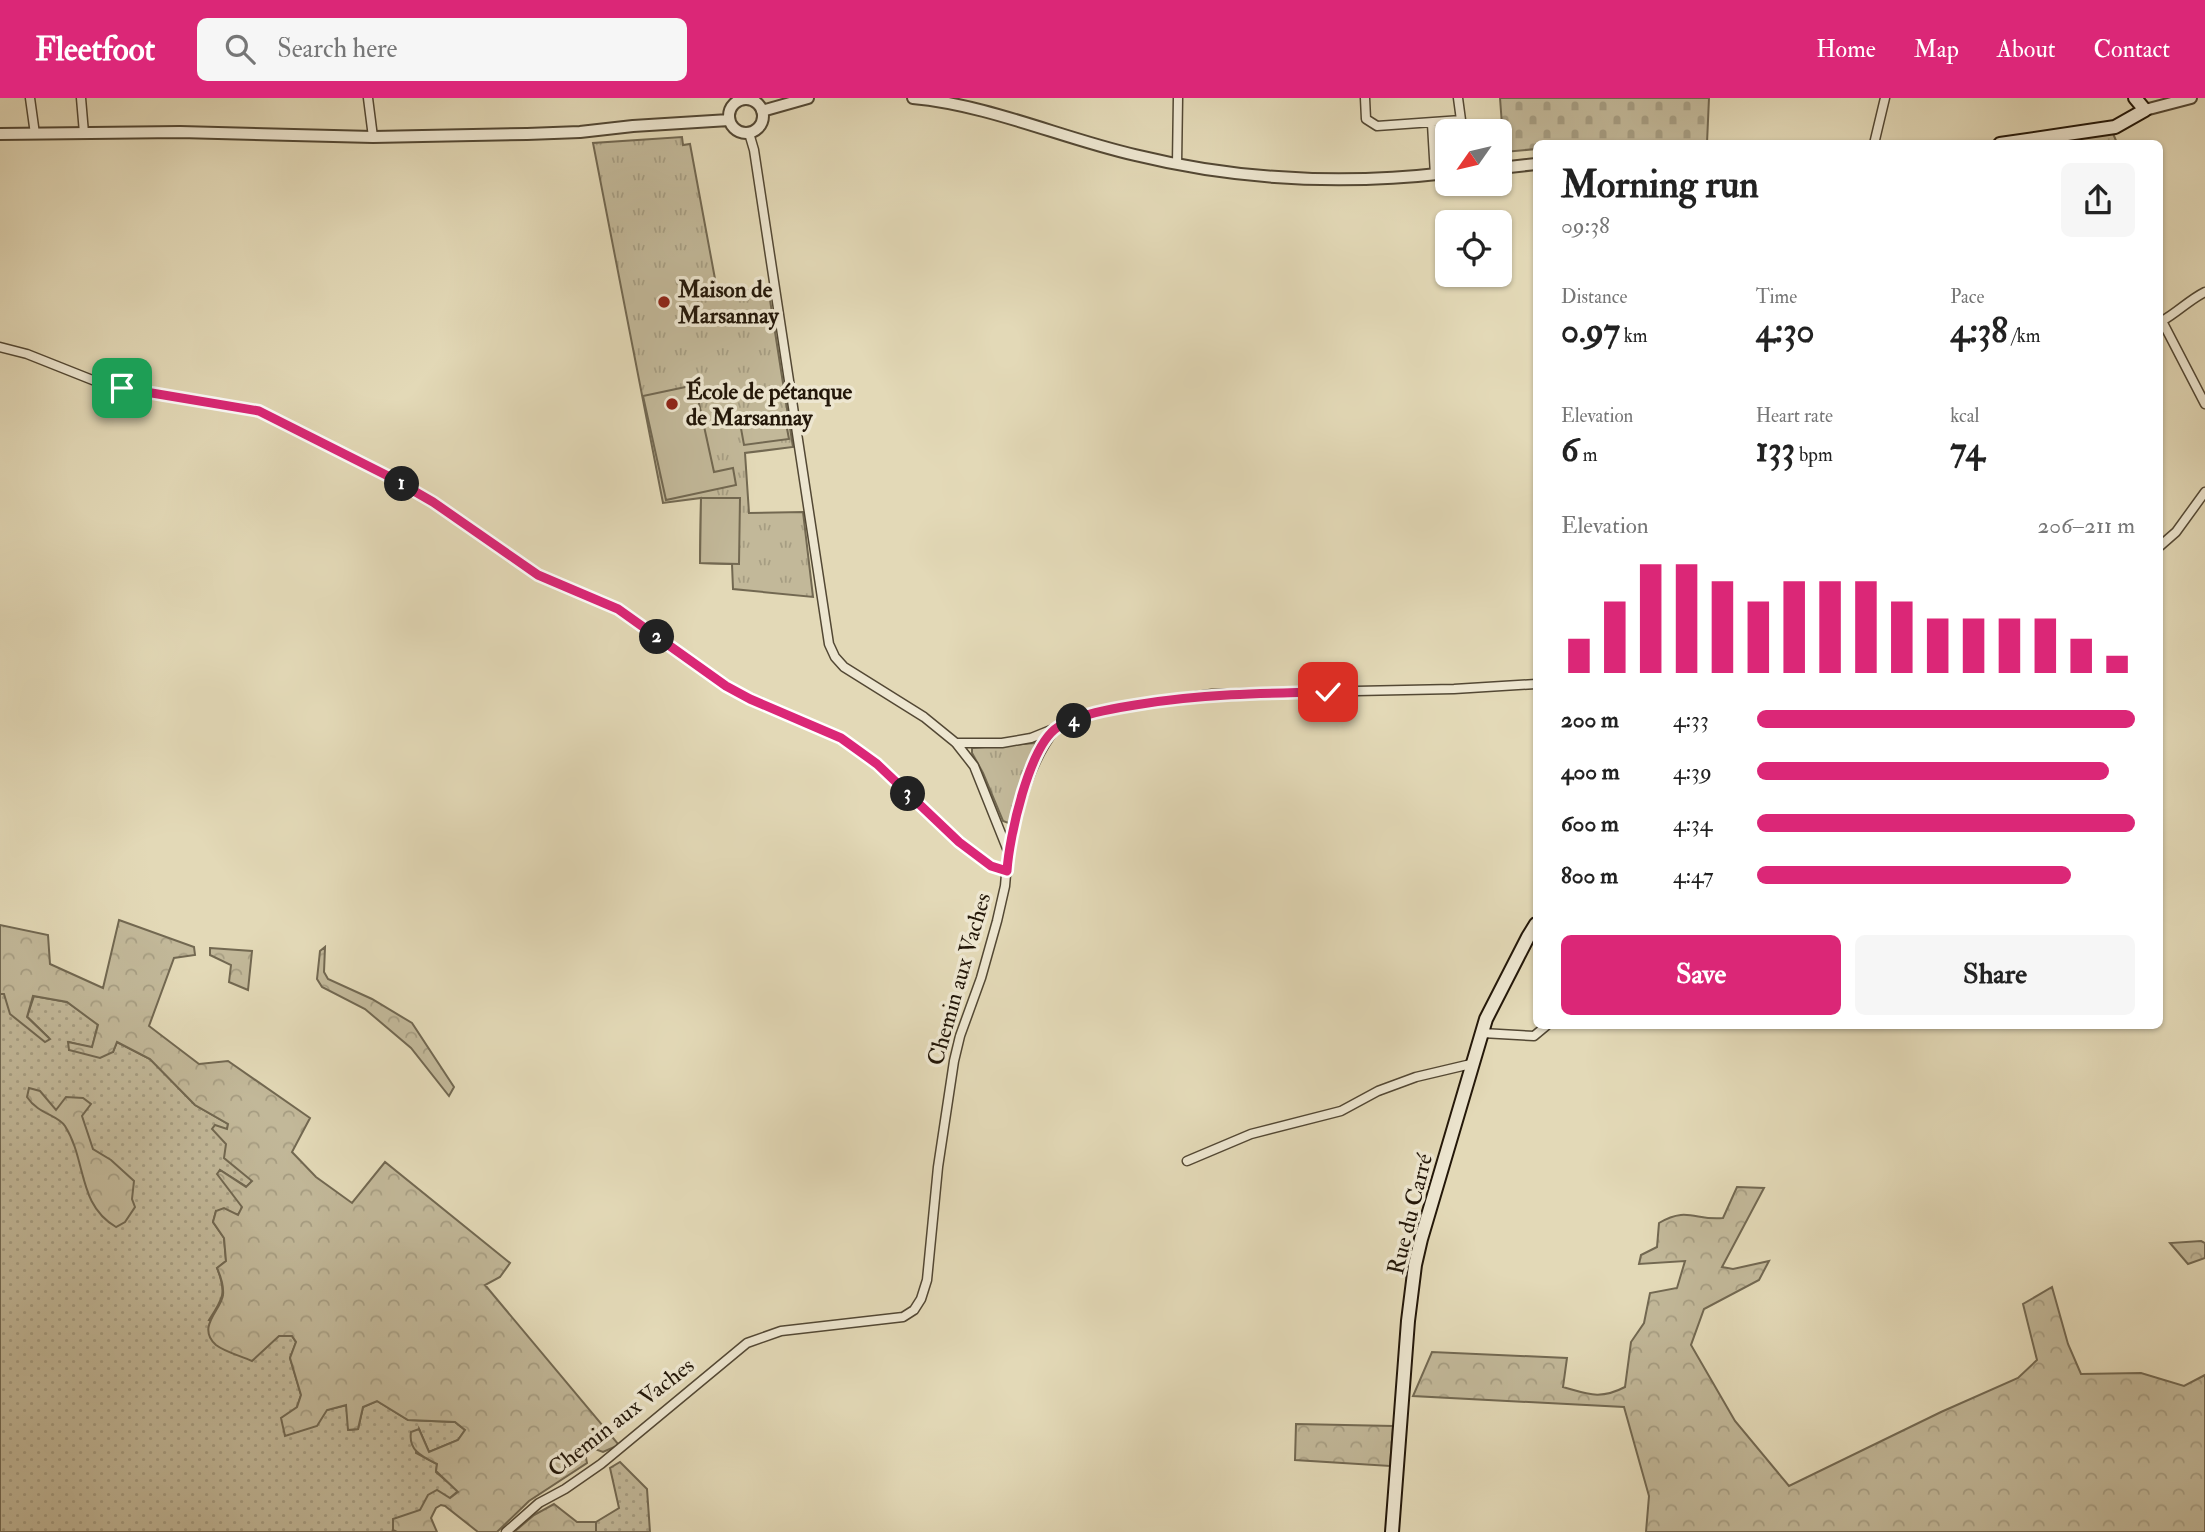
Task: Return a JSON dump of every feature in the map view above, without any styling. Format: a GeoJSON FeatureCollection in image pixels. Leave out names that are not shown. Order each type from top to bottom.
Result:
{"type":"FeatureCollection","features":[{"type":"Feature","properties":{"kind":"main road"},"geometry":{"type":"LineString","coordinates":[[2045,140],[2115,127],[2145,110],[2135,98]]}},
{"type":"Feature","properties":{"kind":"main road","name":"Rue du Carré"},"geometry":{"type":"LineString","coordinates":[[1392,1532],[1415,1265],[1486,1019],[1533,929]]}},
{"type":"Feature","properties":{"kind":"street"},"geometry":{"type":"LineString","coordinates":[[30,98],[35,134]]}},
{"type":"Feature","properties":{"kind":"street"},"geometry":{"type":"LineString","coordinates":[[80,98],[84,133]]}},
{"type":"Feature","properties":{"kind":"street"},"geometry":{"type":"LineString","coordinates":[[368,98],[373,137]]}},
{"type":"Feature","properties":{"kind":"street"},"geometry":{"type":"LineString","coordinates":[[762,111],[808,98]]}},
{"type":"Feature","properties":{"kind":"street"},"geometry":{"type":"LineString","coordinates":[[913,98],[968,107],[1093,145],[1177,164],[1295,179],[1384,179],[1435,175],[1432,124]]}},
{"type":"Feature","properties":{"kind":"street"},"geometry":{"type":"LineString","coordinates":[[1177,164],[1178,98]]}},
{"type":"Feature","properties":{"kind":"street"},"geometry":{"type":"LineString","coordinates":[[1365,98],[1366,119],[1377,126],[1461,120],[1458,98]]}},
{"type":"Feature","properties":{"kind":"street"},"geometry":{"type":"LineString","coordinates":[[1875,140],[1885,98]]}},
{"type":"Feature","properties":{"kind":"street"},"geometry":{"type":"LineString","coordinates":[[2145,110],[2190,98]]}},
{"type":"Feature","properties":{"kind":"street"},"geometry":{"type":"LineString","coordinates":[[739,99],[756,102],[762,111],[760,125],[749,133],[737,131],[729,120],[731,107],[739,99]]}},
{"type":"Feature","properties":{"kind":"street"},"geometry":{"type":"LineString","coordinates":[[0,134],[180,132],[373,137],[580,132],[729,120]]}},
{"type":"Feature","properties":{"kind":"street","name":"Chemin aux Vaches"},"geometry":{"type":"LineString","coordinates":[[506,1532],[539,1503],[601,1464],[747,1343],[781,1331],[896,1319],[914,1310],[927,1280],[938,1167],[954,1061],[997,921],[1007,871],[1008,851],[974,766],[956,743],[924,717],[844,667],[829,644],[774,277],[749,133]]}},
{"type":"Feature","properties":{"kind":"street"},"geometry":{"type":"LineString","coordinates":[[1512,167],[1533,164]]}},
{"type":"Feature","properties":{"kind":"street"},"geometry":{"type":"LineString","coordinates":[[2163,320],[2205,292]]}},
{"type":"Feature","properties":{"kind":"street"},"geometry":{"type":"LineString","coordinates":[[2163,325],[2205,404]]}},
{"type":"Feature","properties":{"kind":"street"},"geometry":{"type":"LineString","coordinates":[[0,347],[122,388],[259,411],[388,476],[433,502],[538,575],[618,609],[726,686],[841,738],[877,764],[959,842],[991,866],[1007,871]]}},
{"type":"Feature","properties":{"kind":"street"},"geometry":{"type":"LineString","coordinates":[[2163,543],[2176,532],[2205,492]]}},
{"type":"Feature","properties":{"kind":"street"},"geometry":{"type":"LineString","coordinates":[[956,743],[1002,743],[1031,738],[1090,714],[1212,694],[1454,689],[1533,684]]}},
{"type":"Feature","properties":{"kind":"street"},"geometry":{"type":"LineString","coordinates":[[1008,851],[1031,767],[1056,728]]}},
{"type":"Feature","properties":{"kind":"street"},"geometry":{"type":"LineString","coordinates":[[1482,1033],[1534,1036],[1542,1029]]}},
{"type":"Feature","properties":{"kind":"street"},"geometry":{"type":"LineString","coordinates":[[1187,1161],[1251,1134],[1340,1111],[1378,1091],[1416,1077],[1471,1064]]}},
{"type":"Feature","properties":{"kind":"green space"},"geometry":{"type":"Polygon","coordinates":[[[1500,98],[1709,98],[1707,140],[1533,140],[1533,149],[1512,151],[1512,119],[1502,119],[1500,98]]]}},
{"type":"Feature","properties":{"kind":"green space"},"geometry":{"type":"Polygon","coordinates":[[[2112,131],[2116,140],[2067,140],[2112,131]]]}},
{"type":"Feature","properties":{"kind":"green space"},"geometry":{"type":"Polygon","coordinates":[[[682,137],[683,145],[690,144],[718,295],[768,287],[793,447],[745,453],[749,513],[803,512],[813,597],[733,589],[732,564],[700,563],[701,498],[663,503],[593,143],[682,137]]]}},
{"type":"Feature","properties":{"kind":"green space"},"geometry":{"type":"Polygon","coordinates":[[[695,385],[714,472],[733,468],[736,485],[666,500],[643,396],[695,385]]]}},
{"type":"Feature","properties":{"kind":"green space"},"geometry":{"type":"Polygon","coordinates":[[[785,418],[789,439],[744,445],[740,423],[785,418]]]}},
{"type":"Feature","properties":{"kind":"green space"},"geometry":{"type":"Polygon","coordinates":[[[701,498],[740,498],[739,564],[700,563],[701,498]]]}},
{"type":"Feature","properties":{"kind":"green space"},"geometry":{"type":"Polygon","coordinates":[[[1036,743],[1023,772],[1011,824],[1003,821],[972,748],[1036,743]]]}},
{"type":"Feature","properties":{"kind":"green space"},"geometry":{"type":"Polygon","coordinates":[[[119,920],[194,947],[195,955],[174,958],[149,1026],[199,1064],[228,1061],[310,1118],[292,1152],[316,1177],[352,1203],[385,1162],[510,1263],[500,1277],[485,1285],[619,1445],[603,1452],[595,1449],[585,1453],[587,1463],[529,1501],[497,1532],[478,1532],[441,1505],[436,1508],[431,1518],[437,1532],[397,1532],[393,1530],[393,1519],[420,1510],[428,1495],[437,1490],[450,1498],[458,1492],[436,1471],[437,1464],[414,1449],[411,1432],[419,1429],[429,1452],[458,1440],[465,1430],[455,1422],[408,1420],[377,1401],[363,1407],[358,1429],[348,1430],[346,1405],[327,1410],[317,1426],[285,1436],[281,1418],[297,1407],[301,1395],[290,1358],[296,1342],[292,1336],[279,1336],[252,1361],[216,1345],[208,1332],[211,1319],[223,1295],[217,1268],[226,1261],[224,1238],[213,1222],[216,1211],[224,1208],[238,1215],[242,1207],[217,1174],[220,1170],[246,1187],[252,1181],[224,1158],[226,1144],[212,1129],[215,1125],[227,1129],[228,1124],[195,1105],[150,1059],[117,1042],[113,1052],[100,1058],[69,1050],[68,1042],[92,1047],[98,1025],[67,1002],[33,996],[27,1017],[50,1039],[45,1042],[10,1014],[4,994],[0,994],[0,925],[48,935],[50,964],[103,988],[119,920]]]}},
{"type":"Feature","properties":{"kind":"green space"},"geometry":{"type":"Polygon","coordinates":[[[325,947],[324,972],[328,979],[372,999],[412,1023],[454,1087],[449,1096],[411,1048],[365,1009],[322,987],[317,979],[320,951],[325,947]]]}},
{"type":"Feature","properties":{"kind":"green space"},"geometry":{"type":"Polygon","coordinates":[[[210,948],[252,951],[248,990],[229,982],[231,965],[210,955],[210,948]]]}},
{"type":"Feature","properties":{"kind":"green space"},"geometry":{"type":"Polygon","coordinates":[[[0,994],[4,994],[27,1017],[34,996],[67,1002],[98,1024],[92,1048],[69,1042],[69,1050],[113,1052],[117,1042],[150,1059],[195,1105],[228,1124],[226,1144],[252,1181],[247,1187],[220,1170],[218,1174],[243,1207],[238,1215],[216,1211],[213,1222],[224,1238],[226,1261],[217,1268],[223,1290],[218,1307],[209,1320],[279,1336],[292,1336],[296,1342],[290,1358],[301,1395],[297,1407],[327,1410],[347,1405],[349,1430],[358,1429],[363,1407],[377,1401],[408,1420],[455,1422],[465,1430],[458,1440],[429,1452],[419,1429],[416,1453],[437,1464],[436,1472],[458,1491],[450,1498],[420,1510],[393,1530],[397,1532],[0,1532],[0,994]]]}},
{"type":"Feature","properties":{"kind":"green space"},"geometry":{"type":"Polygon","coordinates":[[[29,1088],[40,1091],[56,1110],[66,1097],[83,1098],[91,1104],[82,1116],[93,1149],[111,1160],[134,1181],[132,1199],[135,1207],[125,1222],[116,1227],[95,1206],[65,1126],[32,1103],[27,1097],[29,1088]]]}},
{"type":"Feature","properties":{"kind":"green space"},"geometry":{"type":"Polygon","coordinates":[[[1737,1187],[1764,1188],[1722,1267],[1733,1269],[1769,1261],[1759,1280],[1704,1309],[1691,1345],[1735,1421],[1789,1486],[2018,1378],[2037,1360],[2023,1304],[2052,1287],[2068,1344],[2081,1374],[2141,1373],[2184,1386],[2205,1375],[2205,1532],[1646,1532],[1649,1496],[1624,1407],[1413,1396],[1432,1352],[1567,1358],[1563,1387],[1601,1395],[1625,1387],[1631,1342],[1644,1323],[1650,1293],[1677,1288],[1685,1261],[1639,1264],[1641,1255],[1657,1247],[1659,1223],[1669,1218],[1684,1215],[1723,1218],[1737,1187]]]}},
{"type":"Feature","properties":{"kind":"green space"},"geometry":{"type":"Polygon","coordinates":[[[2170,1243],[2205,1243],[2205,1258],[2188,1264],[2170,1243]]]}},
{"type":"Feature","properties":{"kind":"green space"},"geometry":{"type":"Polygon","coordinates":[[[1296,1424],[1393,1426],[1390,1466],[1295,1460],[1296,1424]]]}},
{"type":"Feature","properties":{"kind":"green space"},"geometry":{"type":"Polygon","coordinates":[[[620,1462],[647,1489],[650,1532],[596,1532],[596,1522],[619,1508],[610,1468],[620,1462]]]}},
{"type":"Feature","properties":{"kind":"green space"},"geometry":{"type":"Polygon","coordinates":[[[554,1504],[577,1522],[596,1522],[596,1532],[514,1532],[534,1515],[554,1504]]]}},
{"type":"Feature","properties":{"kind":"place","name":"Maison de Marsannay"},"geometry":{"type":"Point","coordinates":[664,302]}},
{"type":"Feature","properties":{"kind":"place","name":"École de pétanque de Marsannay"},"geometry":{"type":"Point","coordinates":[672,404]}},
{"type":"Feature","properties":{"kind":"route"},"geometry":{"type":"LineString","coordinates":[[122,388],[259,411],[388,476],[433,502],[538,575],[618,609],[726,686],[841,738],[877,764],[959,842],[991,866],[1007,871],[1008,851],[1031,767],[1056,728],[1090,714],[1164,700],[1212,694],[1328,692]]}}]}
